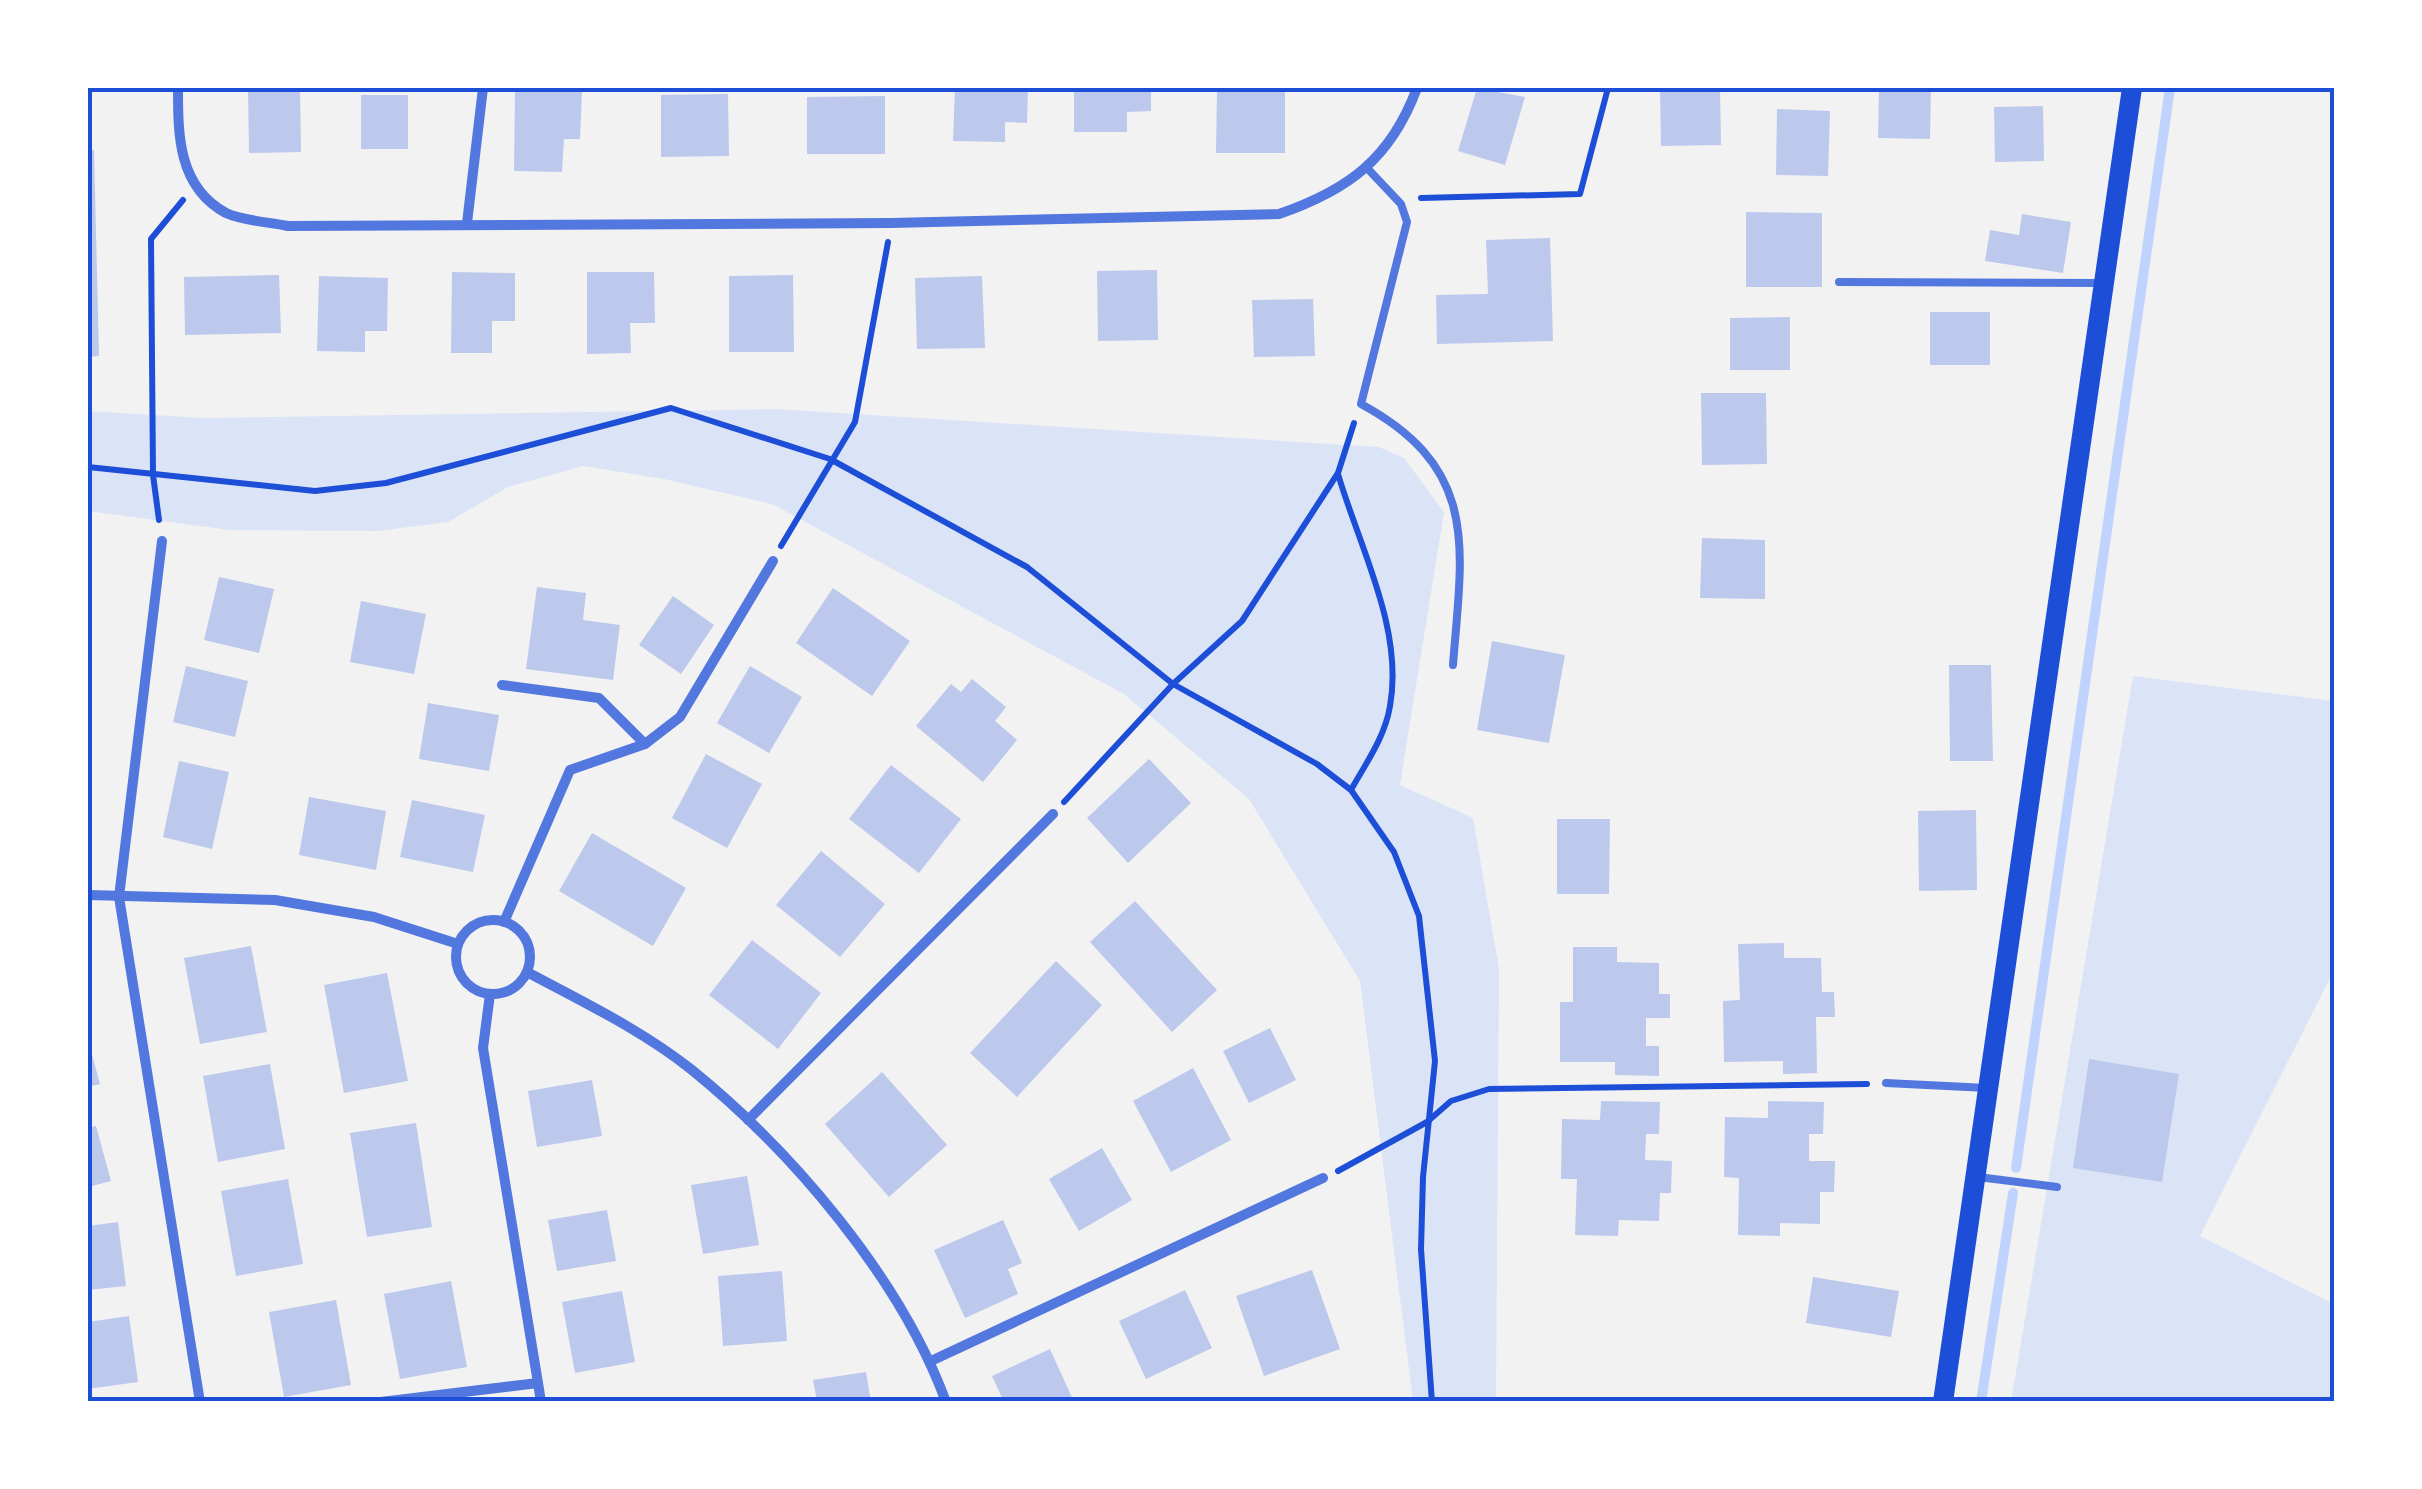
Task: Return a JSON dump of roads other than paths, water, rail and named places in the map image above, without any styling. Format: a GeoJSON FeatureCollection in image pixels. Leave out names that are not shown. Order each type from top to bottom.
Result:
{"type":"FeatureCollection","features":[{"type":"Feature","properties":{"kind":"main road"},"geometry":{"type":"LineString","coordinates":[[1943,1402],[2132,88]]}},
{"type":"Feature","properties":{"kind":"street"},"geometry":{"type":"LineString","coordinates":[[178,88],[178,146],[195,186],[227,213],[288,226],[891,223],[1280,214],[1324,199],[1367,168],[1386,148],[1417,88]]}},
{"type":"Feature","properties":{"kind":"street"},"geometry":{"type":"LineString","coordinates":[[467,223],[483,88]]}},
{"type":"Feature","properties":{"kind":"street"},"geometry":{"type":"LineString","coordinates":[[162,542],[118,897],[200,1402]]}},
{"type":"Feature","properties":{"kind":"street"},"geometry":{"type":"LineString","coordinates":[[504,922],[570,770],[645,744],[680,717],[773,560]]}},
{"type":"Feature","properties":{"kind":"street"},"geometry":{"type":"LineString","coordinates":[[502,684],[600,698],[645,744]]}},
{"type":"Feature","properties":{"kind":"street"},"geometry":{"type":"LineString","coordinates":[[748,1120],[1053,814]]}},
{"type":"Feature","properties":{"kind":"street"},"geometry":{"type":"LineString","coordinates":[[88,896],[275,900],[374,917],[458,944]]}},
{"type":"Feature","properties":{"kind":"street"},"geometry":{"type":"LineString","coordinates":[[504,922],[515,927],[529,948],[527,972],[512,989],[490,994],[478,992],[462,977],[458,944],[472,927],[504,922]]}},
{"type":"Feature","properties":{"kind":"street"},"geometry":{"type":"LineString","coordinates":[[527,972],[615,1018],[690,1069],[748,1120],[848,1231],[931,1361],[946,1402]]}},
{"type":"Feature","properties":{"kind":"street"},"geometry":{"type":"LineString","coordinates":[[490,994],[484,1048],[540,1402]]}},
{"type":"Feature","properties":{"kind":"street"},"geometry":{"type":"LineString","coordinates":[[931,1361],[1323,1178]]}},
{"type":"Feature","properties":{"kind":"street"},"geometry":{"type":"LineString","coordinates":[[380,1402],[538,1383]]}},
{"type":"Feature","properties":{"kind":"lane"},"geometry":{"type":"LineString","coordinates":[[1367,168],[1401,204],[1408,222],[1361,404],[1415,440],[1455,502],[1463,539],[1453,665]]}},
{"type":"Feature","properties":{"kind":"lane"},"geometry":{"type":"LineString","coordinates":[[1839,282],[2104,283]]}},
{"type":"Feature","properties":{"kind":"lane"},"geometry":{"type":"LineString","coordinates":[[1886,1083],[1987,1088]]}},
{"type":"Feature","properties":{"kind":"lane"},"geometry":{"type":"LineString","coordinates":[[1973,1176],[2057,1187]]}},
{"type":"Feature","properties":{"kind":"waterway"},"geometry":{"type":"LineString","coordinates":[[2016,1168],[2170,88]]}},
{"type":"Feature","properties":{"kind":"waterway"},"geometry":{"type":"LineString","coordinates":[[1981,1402],[2013,1193]]}}]}
